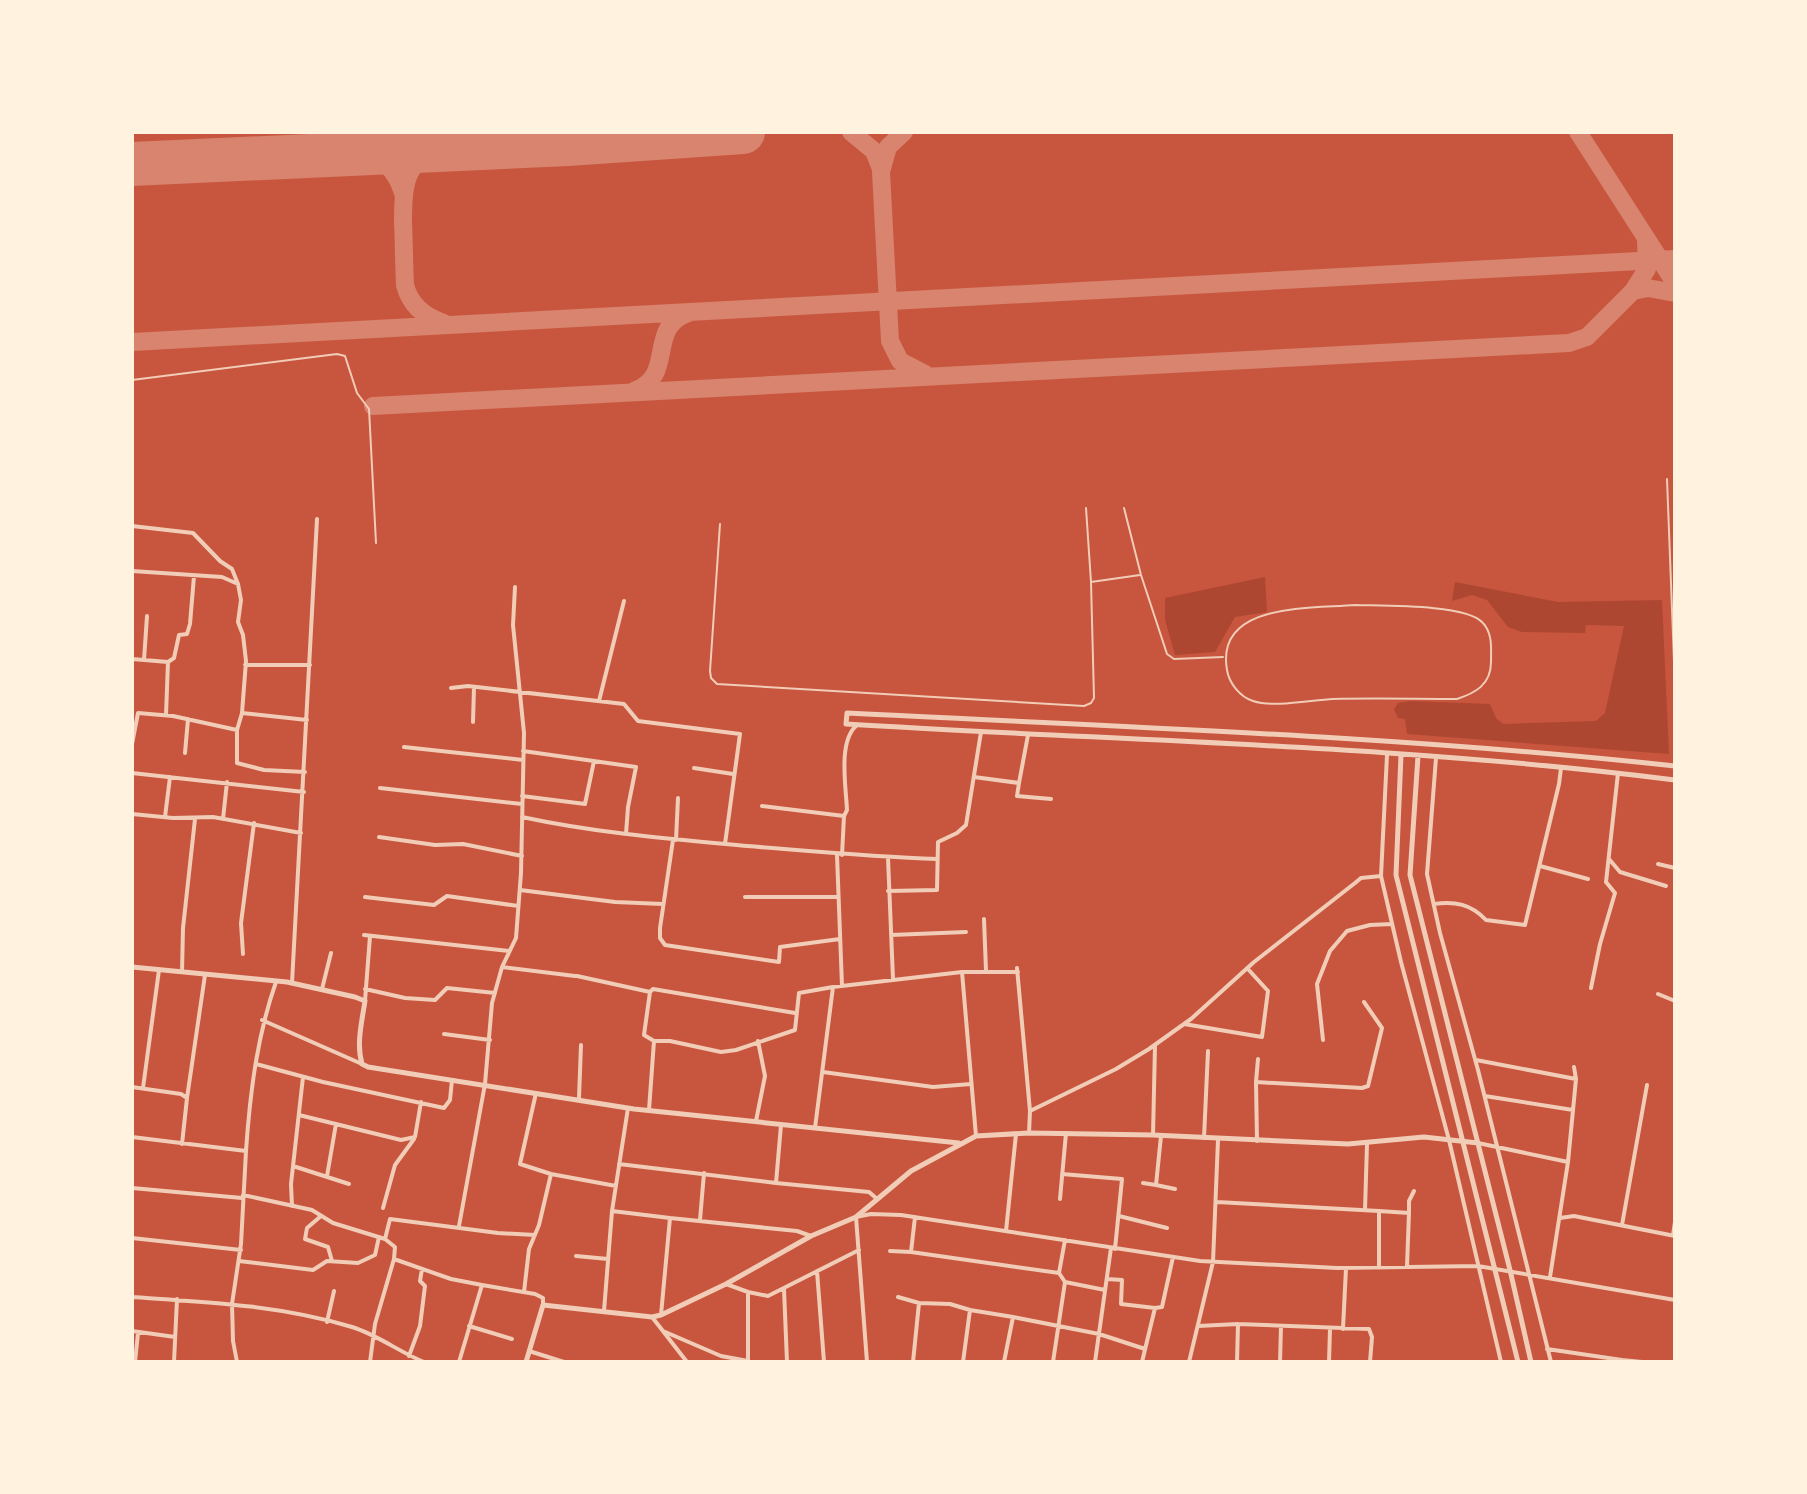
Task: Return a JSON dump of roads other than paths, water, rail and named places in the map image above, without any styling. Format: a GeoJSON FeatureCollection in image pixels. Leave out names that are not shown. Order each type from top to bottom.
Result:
{"type":"FeatureCollection","features":[{"type":"Feature","properties":{"kind":"street"},"geometry":{"type":"LineString","coordinates":[[292,983],[317,519]]}},
{"type":"Feature","properties":{"kind":"street"},"geometry":{"type":"LineString","coordinates":[[132,526],[193,533],[234,572],[241,600],[238,622],[243,635],[245,665],[242,713],[237,730],[237,763],[264,770],[305,772]]}},
{"type":"Feature","properties":{"kind":"street"},"geometry":{"type":"LineString","coordinates":[[132,571],[222,577],[238,584]]}},
{"type":"Feature","properties":{"kind":"street"},"geometry":{"type":"LineString","coordinates":[[132,659],[168,662],[174,658],[177,637],[188,631],[194,576]]}},
{"type":"Feature","properties":{"kind":"street"},"geometry":{"type":"LineString","coordinates":[[459,1226],[485,1084],[495,993],[502,967],[516,938],[522,856],[523,751],[513,625],[515,587]]}},
{"type":"Feature","properties":{"kind":"street"},"geometry":{"type":"LineString","coordinates":[[599,701],[624,601]]}},
{"type":"Feature","properties":{"kind":"street"},"geometry":{"type":"LineString","coordinates":[[144,660],[147,616]]}},
{"type":"Feature","properties":{"kind":"street"},"geometry":{"type":"LineString","coordinates":[[166,715],[168,662]]}},
{"type":"Feature","properties":{"kind":"street"},"geometry":{"type":"LineString","coordinates":[[245,665],[310,665]]}},
{"type":"Feature","properties":{"kind":"street"},"geometry":{"type":"LineString","coordinates":[[473,722],[474,687]]}},
{"type":"Feature","properties":{"kind":"street"},"geometry":{"type":"LineString","coordinates":[[451,688],[474,687],[624,704],[638,721],[740,734],[725,844]]}},
{"type":"Feature","properties":{"kind":"street"},"geometry":{"type":"LineString","coordinates":[[132,744],[138,713],[166,715],[237,730]]}},
{"type":"Feature","properties":{"kind":"street"},"geometry":{"type":"LineString","coordinates":[[242,713],[307,720]]}},
{"type":"Feature","properties":{"kind":"street"},"geometry":{"type":"LineString","coordinates":[[1675,766],[1399,742],[847,713],[846,724],[1418,756],[1675,780]]}},
{"type":"Feature","properties":{"kind":"street"},"geometry":{"type":"LineString","coordinates":[[185,753],[188,719]]}},
{"type":"Feature","properties":{"kind":"street"},"geometry":{"type":"LineString","coordinates":[[842,986],[838,897],[839,855],[847,810],[844,763],[847,737],[857,724]]}},
{"type":"Feature","properties":{"kind":"street"},"geometry":{"type":"LineString","coordinates":[[888,891],[937,890],[938,842],[966,825],[981,732]]}},
{"type":"Feature","properties":{"kind":"street"},"geometry":{"type":"LineString","coordinates":[[1028,735],[1017,796],[1051,799]]}},
{"type":"Feature","properties":{"kind":"street"},"geometry":{"type":"LineString","coordinates":[[1409,756],[1413,743]]}},
{"type":"Feature","properties":{"kind":"street"},"geometry":{"type":"LineString","coordinates":[[404,747],[523,760]]}},
{"type":"Feature","properties":{"kind":"street"},"geometry":{"type":"LineString","coordinates":[[523,751],[636,767],[626,834]]}},
{"type":"Feature","properties":{"kind":"street"},"geometry":{"type":"LineString","coordinates":[[1387,755],[1381,876],[1449,1140],[1501,1362]]}},
{"type":"Feature","properties":{"kind":"street"},"geometry":{"type":"LineString","coordinates":[[1401,755],[1396,875],[1518,1362]]}},
{"type":"Feature","properties":{"kind":"street"},"geometry":{"type":"LineString","coordinates":[[1418,756],[1410,875],[1531,1362]]}},
{"type":"Feature","properties":{"kind":"street"},"geometry":{"type":"LineString","coordinates":[[1436,758],[1427,874],[1551,1362]]}},
{"type":"Feature","properties":{"kind":"street"},"geometry":{"type":"LineString","coordinates":[[522,796],[585,804],[594,761]]}},
{"type":"Feature","properties":{"kind":"street"},"geometry":{"type":"LineString","coordinates":[[1591,988],[1615,893],[1606,882],[1624,761]]}},
{"type":"Feature","properties":{"kind":"street"},"geometry":{"type":"LineString","coordinates":[[694,768],[733,774]]}},
{"type":"Feature","properties":{"kind":"street"},"geometry":{"type":"LineString","coordinates":[[1434,904],[1453,901],[1477,911],[1486,920],[1525,925],[1561,768]]}},
{"type":"Feature","properties":{"kind":"street"},"geometry":{"type":"LineString","coordinates":[[132,773],[304,792]]}},
{"type":"Feature","properties":{"kind":"street"},"geometry":{"type":"LineString","coordinates":[[165,817],[170,777]]}},
{"type":"Feature","properties":{"kind":"street"},"geometry":{"type":"LineString","coordinates":[[974,777],[1019,783]]}},
{"type":"Feature","properties":{"kind":"street"},"geometry":{"type":"LineString","coordinates":[[223,819],[227,782]]}},
{"type":"Feature","properties":{"kind":"street"},"geometry":{"type":"LineString","coordinates":[[380,788],[522,804]]}},
{"type":"Feature","properties":{"kind":"street"},"geometry":{"type":"LineString","coordinates":[[678,798],[663,904],[660,938],[665,945],[779,962],[780,947],[840,939]]}},
{"type":"Feature","properties":{"kind":"street"},"geometry":{"type":"LineString","coordinates":[[762,806],[844,816]]}},
{"type":"Feature","properties":{"kind":"street"},"geometry":{"type":"LineString","coordinates":[[132,814],[223,819],[301,833]]}},
{"type":"Feature","properties":{"kind":"street"},"geometry":{"type":"LineString","coordinates":[[522,817],[674,840],[839,855],[937,859]]}},
{"type":"Feature","properties":{"kind":"street"},"geometry":{"type":"LineString","coordinates":[[182,972],[183,928],[195,818]]}},
{"type":"Feature","properties":{"kind":"street"},"geometry":{"type":"LineString","coordinates":[[243,954],[241,923],[254,823]]}},
{"type":"Feature","properties":{"kind":"street"},"geometry":{"type":"LineString","coordinates":[[379,837],[435,845],[463,844],[522,856]]}},
{"type":"Feature","properties":{"kind":"street"},"geometry":{"type":"LineString","coordinates":[[888,858],[893,979]]}},
{"type":"Feature","properties":{"kind":"street"},"geometry":{"type":"LineString","coordinates":[[1608,858],[1620,872],[1666,886]]}},
{"type":"Feature","properties":{"kind":"street"},"geometry":{"type":"LineString","coordinates":[[1658,864],[1675,868]]}},
{"type":"Feature","properties":{"kind":"street"},"geometry":{"type":"LineString","coordinates":[[1540,866],[1588,879]]}},
{"type":"Feature","properties":{"kind":"street"},"geometry":{"type":"LineString","coordinates":[[1030,1111],[1116,1069],[1155,1045],[1361,878],[1381,876]]}},
{"type":"Feature","properties":{"kind":"street"},"geometry":{"type":"LineString","coordinates":[[520,890],[615,902],[663,904]]}},
{"type":"Feature","properties":{"kind":"street"},"geometry":{"type":"LineString","coordinates":[[365,897],[434,905],[447,896],[518,906]]}},
{"type":"Feature","properties":{"kind":"street"},"geometry":{"type":"LineString","coordinates":[[745,897],[838,897]]}},
{"type":"Feature","properties":{"kind":"street"},"geometry":{"type":"LineString","coordinates":[[984,919],[986,971]]}},
{"type":"Feature","properties":{"kind":"street"},"geometry":{"type":"LineString","coordinates":[[1323,1040],[1317,984],[1330,951],[1347,931],[1392,924]]}},
{"type":"Feature","properties":{"kind":"street"},"geometry":{"type":"LineString","coordinates":[[891,935],[966,932]]}},
{"type":"Feature","properties":{"kind":"street"},"geometry":{"type":"LineString","coordinates":[[362,1064],[360,1031],[365,1001],[367,936],[509,951]]}},
{"type":"Feature","properties":{"kind":"street"},"geometry":{"type":"LineString","coordinates":[[322,989],[331,953]]}},
{"type":"Feature","properties":{"kind":"street"},"geometry":{"type":"LineString","coordinates":[[132,967],[292,983],[365,1001]]}},
{"type":"Feature","properties":{"kind":"street"},"geometry":{"type":"LineString","coordinates":[[502,967],[576,976],[650,992],[653,989],[795,1013]]}},
{"type":"Feature","properties":{"kind":"street"},"geometry":{"type":"LineString","coordinates":[[1184,1024],[1262,1037],[1268,991],[1247,968]]}},
{"type":"Feature","properties":{"kind":"street"},"geometry":{"type":"LineString","coordinates":[[143,1088],[159,970]]}},
{"type":"Feature","properties":{"kind":"street"},"geometry":{"type":"LineString","coordinates":[[650,992],[644,1035],[654,1041],[670,1041],[721,1052],[795,1030],[799,993],[893,979],[1018,970],[1030,1111],[1029,1133]]}},
{"type":"Feature","properties":{"kind":"street"},"geometry":{"type":"LineString","coordinates":[[962,972],[976,1136]]}},
{"type":"Feature","properties":{"kind":"street"},"geometry":{"type":"LineString","coordinates":[[182,1144],[205,975]]}},
{"type":"Feature","properties":{"kind":"street"},"geometry":{"type":"LineString","coordinates":[[237,1362],[232,1304],[241,1250],[246,1151],[262,1020],[276,982]]}},
{"type":"Feature","properties":{"kind":"street"},"geometry":{"type":"LineString","coordinates":[[815,1128],[833,987]]}},
{"type":"Feature","properties":{"kind":"street"},"geometry":{"type":"LineString","coordinates":[[365,989],[405,998],[435,1000],[447,988],[495,993]]}},
{"type":"Feature","properties":{"kind":"street"},"geometry":{"type":"LineString","coordinates":[[1658,994],[1675,1001]]}},
{"type":"Feature","properties":{"kind":"street"},"geometry":{"type":"LineString","coordinates":[[1256,1082],[1368,1086],[1382,1028],[1364,1002]]}},
{"type":"Feature","properties":{"kind":"street"},"geometry":{"type":"LineString","coordinates":[[262,1020],[362,1064],[628,1108],[960,1143]]}},
{"type":"Feature","properties":{"kind":"street"},"geometry":{"type":"LineString","coordinates":[[444,1034],[490,1040]]}},
{"type":"Feature","properties":{"kind":"street"},"geometry":{"type":"LineString","coordinates":[[649,1110],[654,1041]]}},
{"type":"Feature","properties":{"kind":"street"},"geometry":{"type":"LineString","coordinates":[[756,1121],[765,1076],[758,1041]]}},
{"type":"Feature","properties":{"kind":"street"},"geometry":{"type":"LineString","coordinates":[[579,1098],[581,1045]]}},
{"type":"Feature","properties":{"kind":"street"},"geometry":{"type":"LineString","coordinates":[[1153,1135],[1155,1045]]}},
{"type":"Feature","properties":{"kind":"street"},"geometry":{"type":"LineString","coordinates":[[1204,1138],[1208,1051]]}},
{"type":"Feature","properties":{"kind":"street"},"geometry":{"type":"LineString","coordinates":[[1257,1141],[1258,1059]]}},
{"type":"Feature","properties":{"kind":"street"},"geometry":{"type":"LineString","coordinates":[[1476,1060],[1576,1079]]}},
{"type":"Feature","properties":{"kind":"street"},"geometry":{"type":"LineString","coordinates":[[256,1064],[444,1108],[450,1100],[452,1078]]}},
{"type":"Feature","properties":{"kind":"street"},"geometry":{"type":"LineString","coordinates":[[1550,1277],[1568,1162],[1576,1079],[1574,1067]]}},
{"type":"Feature","properties":{"kind":"street"},"geometry":{"type":"LineString","coordinates":[[823,1072],[933,1087],[971,1084]]}},
{"type":"Feature","properties":{"kind":"street"},"geometry":{"type":"LineString","coordinates":[[292,1206],[293,1166],[303,1077]]}},
{"type":"Feature","properties":{"kind":"street"},"geometry":{"type":"LineString","coordinates":[[1622,1225],[1647,1085]]}},
{"type":"Feature","properties":{"kind":"street"},"geometry":{"type":"LineString","coordinates":[[132,1087],[181,1094],[187,1098]]}},
{"type":"Feature","properties":{"kind":"street"},"geometry":{"type":"LineString","coordinates":[[536,1093],[520,1164],[551,1174],[616,1186]]}},
{"type":"Feature","properties":{"kind":"street"},"geometry":{"type":"LineString","coordinates":[[1485,1096],[1573,1110]]}},
{"type":"Feature","properties":{"kind":"street"},"geometry":{"type":"LineString","coordinates":[[383,1208],[395,1165],[415,1137],[421,1102]]}},
{"type":"Feature","properties":{"kind":"street"},"geometry":{"type":"LineString","coordinates":[[604,1311],[612,1211],[628,1108]]}},
{"type":"Feature","properties":{"kind":"street"},"geometry":{"type":"LineString","coordinates":[[299,1115],[401,1140],[415,1137]]}},
{"type":"Feature","properties":{"kind":"street"},"geometry":{"type":"LineString","coordinates":[[327,1176],[336,1124]]}},
{"type":"Feature","properties":{"kind":"street"},"geometry":{"type":"LineString","coordinates":[[776,1183],[781,1124]]}},
{"type":"Feature","properties":{"kind":"street"},"geometry":{"type":"LineString","coordinates":[[1006,1231],[1016,1133]]}},
{"type":"Feature","properties":{"kind":"street"},"geometry":{"type":"LineString","coordinates":[[1060,1199],[1066,1133]]}},
{"type":"Feature","properties":{"kind":"street"},"geometry":{"type":"LineString","coordinates":[[856,1217],[911,1171],[976,1136],[1066,1133],[1367,1144],[1402,1138],[1449,1140],[1497,1146],[1568,1162]]}},
{"type":"Feature","properties":{"kind":"street"},"geometry":{"type":"LineString","coordinates":[[1156,1185],[1161,1136]]}},
{"type":"Feature","properties":{"kind":"street"},"geometry":{"type":"LineString","coordinates":[[132,1137],[246,1151]]}},
{"type":"Feature","properties":{"kind":"street"},"geometry":{"type":"LineString","coordinates":[[1189,1362],[1213,1262],[1218,1140]]}},
{"type":"Feature","properties":{"kind":"street"},"geometry":{"type":"LineString","coordinates":[[1365,1210],[1367,1144]]}},
{"type":"Feature","properties":{"kind":"street"},"geometry":{"type":"LineString","coordinates":[[619,1164],[869,1192],[876,1198]]}},
{"type":"Feature","properties":{"kind":"street"},"geometry":{"type":"LineString","coordinates":[[293,1166],[349,1184]]}},
{"type":"Feature","properties":{"kind":"street"},"geometry":{"type":"LineString","coordinates":[[700,1220],[704,1173]]}},
{"type":"Feature","properties":{"kind":"street"},"geometry":{"type":"LineString","coordinates":[[524,1292],[529,1249],[551,1174]]}},
{"type":"Feature","properties":{"kind":"street"},"geometry":{"type":"LineString","coordinates":[[1062,1174],[1122,1179],[1119,1216],[1106,1279],[1095,1362]]}},
{"type":"Feature","properties":{"kind":"street"},"geometry":{"type":"LineString","coordinates":[[1143,1183],[1175,1189]]}},
{"type":"Feature","properties":{"kind":"street"},"geometry":{"type":"LineString","coordinates":[[132,1188],[242,1197],[312,1210],[341,1226],[382,1238],[395,1247],[373,1335],[370,1362]]}},
{"type":"Feature","properties":{"kind":"street"},"geometry":{"type":"LineString","coordinates":[[1407,1266],[1409,1201],[1414,1191]]}},
{"type":"Feature","properties":{"kind":"street"},"geometry":{"type":"LineString","coordinates":[[1217,1202],[1409,1213]]}},
{"type":"Feature","properties":{"kind":"street"},"geometry":{"type":"LineString","coordinates":[[612,1211],[797,1231],[811,1236]]}},
{"type":"Feature","properties":{"kind":"street"},"geometry":{"type":"LineString","coordinates":[[1379,1211],[1379,1267]]}},
{"type":"Feature","properties":{"kind":"street"},"geometry":{"type":"LineString","coordinates":[[543,1305],[652,1317],[661,1315],[726,1284],[811,1236],[871,1214],[915,1217],[1213,1262],[1346,1268],[1493,1267],[1675,1300]]}},
{"type":"Feature","properties":{"kind":"street"},"geometry":{"type":"LineString","coordinates":[[321,1216],[307,1228],[305,1239],[328,1247],[332,1261]]}},
{"type":"Feature","properties":{"kind":"street"},"geometry":{"type":"LineString","coordinates":[[1119,1216],[1167,1228]]}},
{"type":"Feature","properties":{"kind":"street"},"geometry":{"type":"LineString","coordinates":[[1560,1218],[1574,1216],[1674,1236],[1675,1222]]}},
{"type":"Feature","properties":{"kind":"street"},"geometry":{"type":"LineString","coordinates":[[856,1217],[867,1362]]}},
{"type":"Feature","properties":{"kind":"street"},"geometry":{"type":"LineString","coordinates":[[911,1252],[915,1217]]}},
{"type":"Feature","properties":{"kind":"street"},"geometry":{"type":"LineString","coordinates":[[661,1315],[670,1218]]}},
{"type":"Feature","properties":{"kind":"street"},"geometry":{"type":"LineString","coordinates":[[239,1261],[313,1270],[327,1261],[358,1263],[375,1255],[390,1219],[535,1235]]}},
{"type":"Feature","properties":{"kind":"street"},"geometry":{"type":"LineString","coordinates":[[132,1238],[241,1250]]}},
{"type":"Feature","properties":{"kind":"street"},"geometry":{"type":"LineString","coordinates":[[1065,1240],[1059,1273],[1065,1282],[1105,1290]]}},
{"type":"Feature","properties":{"kind":"street"},"geometry":{"type":"LineString","coordinates":[[726,1284],[768,1296],[859,1250]]}},
{"type":"Feature","properties":{"kind":"street"},"geometry":{"type":"LineString","coordinates":[[890,1251],[1059,1273]]}},
{"type":"Feature","properties":{"kind":"street"},"geometry":{"type":"LineString","coordinates":[[576,1256],[608,1259]]}},
{"type":"Feature","properties":{"kind":"street"},"geometry":{"type":"LineString","coordinates":[[1106,1279],[1122,1280],[1121,1304],[1162,1307],[1173,1257]]}},
{"type":"Feature","properties":{"kind":"street"},"geometry":{"type":"LineString","coordinates":[[394,1259],[482,1285],[543,1298],[526,1362]]}},
{"type":"Feature","properties":{"kind":"street"},"geometry":{"type":"LineString","coordinates":[[1343,1329],[1346,1268]]}},
{"type":"Feature","properties":{"kind":"street"},"geometry":{"type":"LineString","coordinates":[[409,1356],[420,1326],[425,1286],[420,1281],[422,1269]]}},
{"type":"Feature","properties":{"kind":"street"},"geometry":{"type":"LineString","coordinates":[[817,1271],[824,1362]]}},
{"type":"Feature","properties":{"kind":"street"},"geometry":{"type":"LineString","coordinates":[[1053,1362],[1065,1282]]}},
{"type":"Feature","properties":{"kind":"street"},"geometry":{"type":"LineString","coordinates":[[459,1362],[482,1285]]}},
{"type":"Feature","properties":{"kind":"street"},"geometry":{"type":"LineString","coordinates":[[784,1289],[787,1362]]}},
{"type":"Feature","properties":{"kind":"street"},"geometry":{"type":"LineString","coordinates":[[327,1322],[334,1291]]}},
{"type":"Feature","properties":{"kind":"street"},"geometry":{"type":"LineString","coordinates":[[663,1331],[724,1359],[748,1361],[748,1292]]}},
{"type":"Feature","properties":{"kind":"street"},"geometry":{"type":"LineString","coordinates":[[132,1297],[273,1309],[373,1335],[424,1362]]}},
{"type":"Feature","properties":{"kind":"street"},"geometry":{"type":"LineString","coordinates":[[898,1297],[919,1303],[950,1304],[1099,1334],[1145,1349]]}},
{"type":"Feature","properties":{"kind":"street"},"geometry":{"type":"LineString","coordinates":[[174,1362],[177,1299]]}},
{"type":"Feature","properties":{"kind":"street"},"geometry":{"type":"LineString","coordinates":[[913,1362],[919,1303]]}},
{"type":"Feature","properties":{"kind":"street"},"geometry":{"type":"LineString","coordinates":[[1142,1362],[1155,1308]]}},
{"type":"Feature","properties":{"kind":"street"},"geometry":{"type":"LineString","coordinates":[[963,1362],[970,1310]]}},
{"type":"Feature","properties":{"kind":"street"},"geometry":{"type":"LineString","coordinates":[[652,1317],[687,1362]]}},
{"type":"Feature","properties":{"kind":"street"},"geometry":{"type":"LineString","coordinates":[[1004,1362],[1013,1317]]}},
{"type":"Feature","properties":{"kind":"street"},"geometry":{"type":"LineString","coordinates":[[1198,1326],[1238,1324],[1369,1329],[1372,1337],[1370,1362]]}},
{"type":"Feature","properties":{"kind":"street"},"geometry":{"type":"LineString","coordinates":[[1237,1362],[1238,1324]]}},
{"type":"Feature","properties":{"kind":"street"},"geometry":{"type":"LineString","coordinates":[[469,1326],[512,1339]]}},
{"type":"Feature","properties":{"kind":"street"},"geometry":{"type":"LineString","coordinates":[[1280,1362],[1281,1326]]}},
{"type":"Feature","properties":{"kind":"street"},"geometry":{"type":"LineString","coordinates":[[1329,1362],[1330,1329]]}},
{"type":"Feature","properties":{"kind":"street"},"geometry":{"type":"LineString","coordinates":[[135,1362],[135,1332],[175,1337]]}},
{"type":"Feature","properties":{"kind":"street"},"geometry":{"type":"LineString","coordinates":[[1547,1349],[1642,1362]]}},
{"type":"Feature","properties":{"kind":"street"},"geometry":{"type":"LineString","coordinates":[[529,1351],[564,1362]]}},
{"type":"Feature","properties":{"kind":"lane"},"geometry":{"type":"LineString","coordinates":[[132,380],[337,354],[345,356],[357,393],[369,409],[376,543]]}},
{"type":"Feature","properties":{"kind":"lane"},"geometry":{"type":"LineString","coordinates":[[1667,479],[1675,687]]}},
{"type":"Feature","properties":{"kind":"lane"},"geometry":{"type":"LineString","coordinates":[[720,524],[710,671],[711,678],[717,684],[1084,706],[1094,698],[1086,508]]}},
{"type":"Feature","properties":{"kind":"lane"},"geometry":{"type":"LineString","coordinates":[[1124,508],[1141,575],[1167,654],[1174,659],[1225,657]]}},
{"type":"Feature","properties":{"kind":"lane"},"geometry":{"type":"LineString","coordinates":[[1091,582],[1141,575]]}},
{"type":"Feature","properties":{"kind":"lane"},"geometry":{"type":"LineString","coordinates":[[1355,605],[1437,608],[1466,613],[1480,619],[1488,629],[1491,643],[1491,669],[1486,682],[1476,692],[1457,699],[1251,701],[1237,691],[1228,678],[1225,657],[1227,645],[1237,630],[1252,618],[1273,612],[1355,605]]}}]}
